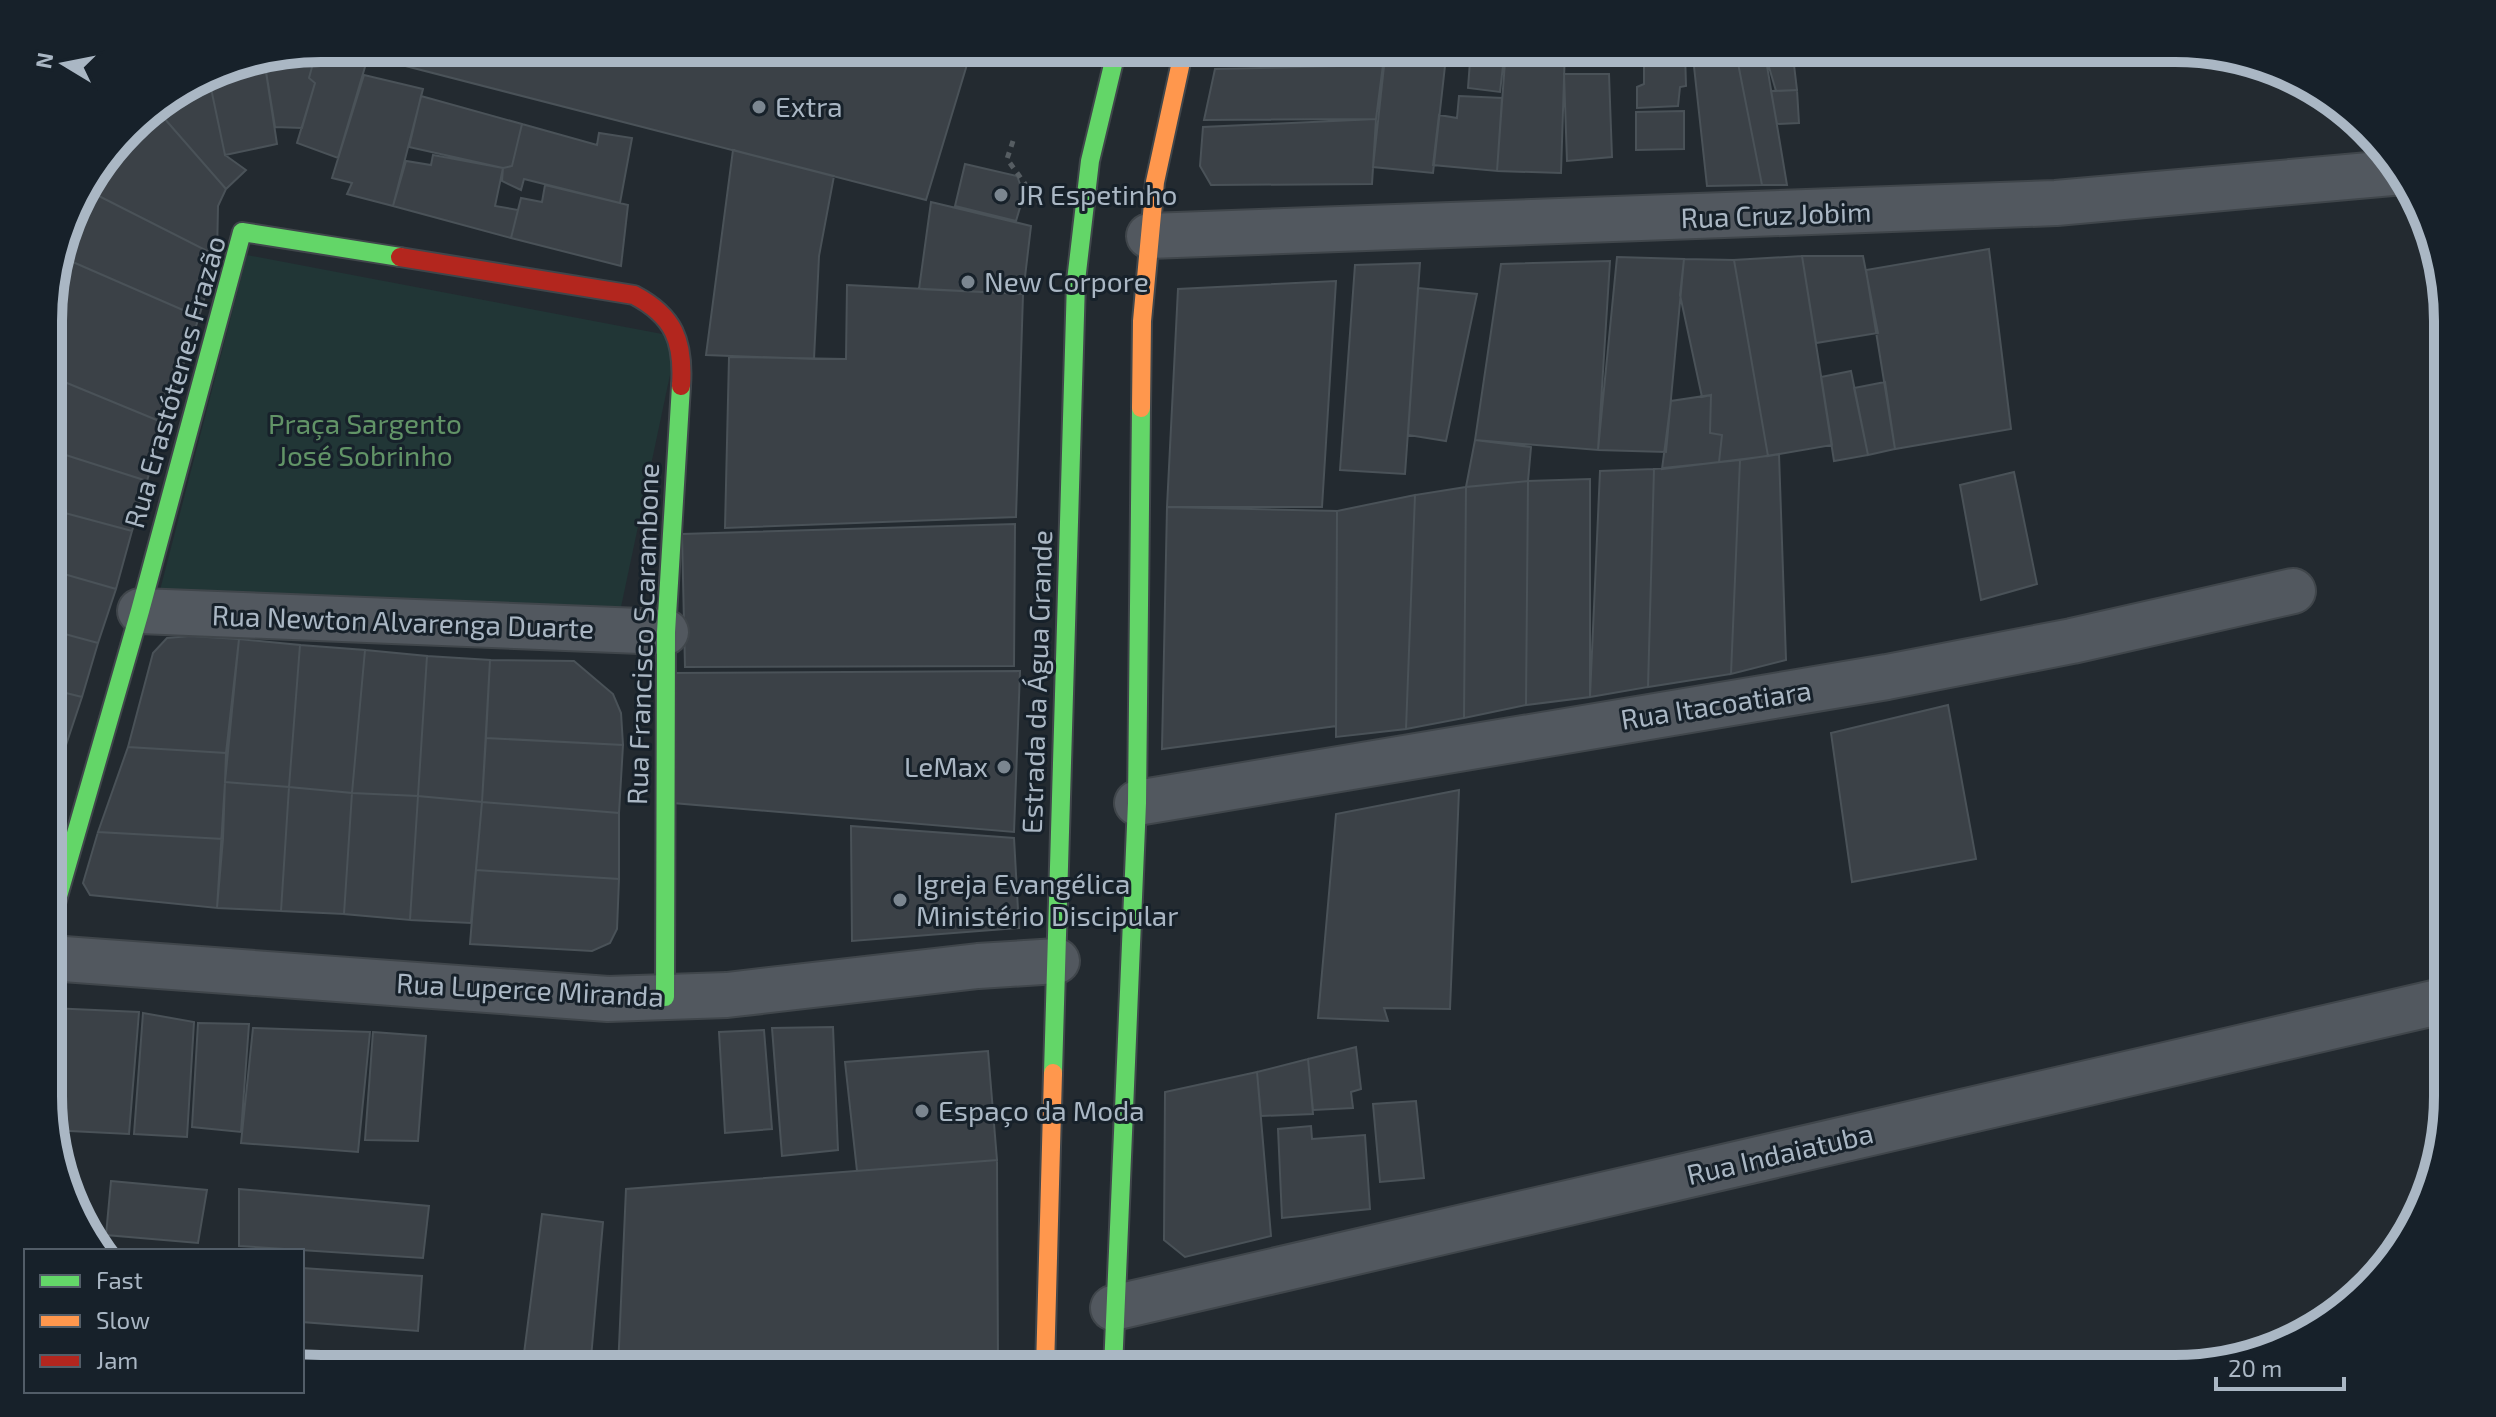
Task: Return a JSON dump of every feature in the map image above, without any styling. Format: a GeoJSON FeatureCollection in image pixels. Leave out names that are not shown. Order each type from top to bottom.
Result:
{"type":"FeatureCollection","features":[{"type":"Feature","properties":{"kind":"main road","name":"Estrada da Água Grande"},"geometry":{"type":"LineString","coordinates":[[1045,1355],[1076,281],[1092,146],[1113,63]]}},
{"type":"Feature","properties":{"kind":"main road"},"geometry":{"type":"LineString","coordinates":[[1113,1355],[1137,803],[1142,321],[1155,182],[1181,63]]}},
{"type":"Feature","properties":{"kind":"main road","name":"Rua Erastótenes Frazão"},"geometry":{"type":"LineString","coordinates":[[62,882],[140,611],[242,232],[634,295]]}},
{"type":"Feature","properties":{"kind":"main road","name":"Rua Francisco Scarambone"},"geometry":{"type":"LineString","coordinates":[[634,295],[669,316],[678,337],[682,376],[666,632],[665,997]]}},
{"type":"Feature","properties":{"kind":"street","name":"Rua Cruz Jobim"},"geometry":{"type":"LineString","coordinates":[[1149,236],[2056,203],[2388,173]]}},
{"type":"Feature","properties":{"kind":"street","name":"Rua Itacoatiara"},"geometry":{"type":"LineString","coordinates":[[1137,803],[1900,675],[2072,641],[2293,591]]}},
{"type":"Feature","properties":{"kind":"street","name":"Rua Newton Alvarenga Duarte"},"geometry":{"type":"LineString","coordinates":[[140,611],[666,632]]}},
{"type":"Feature","properties":{"kind":"street","name":"Rua Luperce Miranda"},"geometry":{"type":"LineString","coordinates":[[62,959],[608,999],[727,995],[978,966],[1057,961]]}},
{"type":"Feature","properties":{"kind":"street","name":"Rua Indaiatuba"},"geometry":{"type":"LineString","coordinates":[[1113,1308],[2433,1003]]}},
{"type":"Feature","properties":{"kind":"path"},"geometry":{"type":"LineString","coordinates":[[1013,141],[1007,159],[1035,199],[1043,207],[1081,227]]}},
{"type":"Feature","properties":{"kind":"green space","name":"Praça Sargento José Sobrinho"},"geometry":{"type":"Polygon","coordinates":[[[247,255],[678,337],[621,607],[159,594],[247,255]]]}},
{"type":"Feature","properties":{"kind":"building"},"geometry":{"type":"Polygon","coordinates":[[[1384,62],[1445,62],[1433,173],[1373,167],[1384,62]]]}},
{"type":"Feature","properties":{"kind":"building"},"geometry":{"type":"Polygon","coordinates":[[[1470,62],[1503,62],[1500,92],[1468,88],[1470,62]]]}},
{"type":"Feature","properties":{"kind":"building"},"geometry":{"type":"Polygon","coordinates":[[[1505,62],[1565,62],[1561,173],[1497,171],[1505,62]]]}},
{"type":"Feature","properties":{"kind":"building"},"geometry":{"type":"Polygon","coordinates":[[[1644,62],[1685,62],[1686,86],[1680,87],[1678,106],[1637,108],[1637,87],[1644,84],[1644,62]]]}},
{"type":"Feature","properties":{"kind":"building"},"geometry":{"type":"Polygon","coordinates":[[[1694,62],[1738,62],[1762,185],[1707,186],[1694,62]]]}},
{"type":"Feature","properties":{"kind":"building"},"geometry":{"type":"Polygon","coordinates":[[[1738,62],[1766,62],[1787,185],[1762,185],[1738,62]]]}},
{"type":"Feature","properties":{"kind":"building"},"geometry":{"type":"Polygon","coordinates":[[[1768,62],[1794,62],[1797,90],[1776,91],[1768,62]]]}},
{"type":"Feature","properties":{"kind":"building"},"geometry":{"type":"Polygon","coordinates":[[[313,63],[366,63],[338,158],[297,143],[315,83],[309,78],[313,63]]]}},
{"type":"Feature","properties":{"kind":"building"},"geometry":{"type":"Polygon","coordinates":[[[313,63],[309,78],[315,83],[302,128],[275,127],[265,68],[313,63]]]}},
{"type":"Feature","properties":{"kind":"building","name":"Extra"},"geometry":{"type":"Polygon","coordinates":[[[394,63],[968,63],[926,200],[394,63]]]}},
{"type":"Feature","properties":{"kind":"building"},"geometry":{"type":"Polygon","coordinates":[[[1383,65],[1376,119],[1204,120],[1215,69],[1383,65]]]}},
{"type":"Feature","properties":{"kind":"building"},"geometry":{"type":"Polygon","coordinates":[[[265,68],[277,144],[225,155],[211,87],[265,68]]]}},
{"type":"Feature","properties":{"kind":"building"},"geometry":{"type":"Polygon","coordinates":[[[1564,74],[1609,74],[1612,157],[1567,161],[1564,74]]]}},
{"type":"Feature","properties":{"kind":"building"},"geometry":{"type":"Polygon","coordinates":[[[364,75],[423,89],[393,206],[347,194],[352,183],[332,178],[364,75]]]}},
{"type":"Feature","properties":{"kind":"building"},"geometry":{"type":"Polygon","coordinates":[[[211,87],[225,155],[246,170],[226,189],[163,117],[211,87]]]}},
{"type":"Feature","properties":{"kind":"building"},"geometry":{"type":"Polygon","coordinates":[[[1797,90],[1799,123],[1777,124],[1771,91],[1797,90]]]}},
{"type":"Feature","properties":{"kind":"building"},"geometry":{"type":"Polygon","coordinates":[[[421,96],[522,124],[512,166],[503,168],[409,147],[421,96]]]}},
{"type":"Feature","properties":{"kind":"building"},"geometry":{"type":"Polygon","coordinates":[[[1459,96],[1502,98],[1497,171],[1433,165],[1439,115],[1457,118],[1459,96]]]}},
{"type":"Feature","properties":{"kind":"building"},"geometry":{"type":"Polygon","coordinates":[[[1684,111],[1684,149],[1636,150],[1636,112],[1684,111]]]}},
{"type":"Feature","properties":{"kind":"building"},"geometry":{"type":"Polygon","coordinates":[[[163,117],[226,189],[218,206],[217,256],[95,194],[126,150],[163,117]]]}},
{"type":"Feature","properties":{"kind":"building"},"geometry":{"type":"Polygon","coordinates":[[[1376,119],[1372,184],[1211,185],[1200,166],[1203,127],[1376,119]]]}},
{"type":"Feature","properties":{"kind":"building"},"geometry":{"type":"Polygon","coordinates":[[[522,124],[597,145],[599,133],[632,138],[620,203],[524,179],[521,190],[502,181],[503,168],[512,166],[522,124]]]}},
{"type":"Feature","properties":{"kind":"building"},"geometry":{"type":"Polygon","coordinates":[[[733,150],[834,176],[819,256],[814,359],[706,355],[733,150]]]}},
{"type":"Feature","properties":{"kind":"building"},"geometry":{"type":"Polygon","coordinates":[[[433,155],[503,168],[495,206],[518,210],[511,238],[393,206],[406,161],[431,165],[433,155]]]}},
{"type":"Feature","properties":{"kind":"building"},"geometry":{"type":"Polygon","coordinates":[[[965,164],[1017,176],[1024,194],[1016,221],[955,206],[965,164]]]}},
{"type":"Feature","properties":{"kind":"building"},"geometry":{"type":"Polygon","coordinates":[[[545,185],[628,205],[621,266],[511,238],[521,198],[542,202],[545,185]]]}},
{"type":"Feature","properties":{"kind":"building"},"geometry":{"type":"Polygon","coordinates":[[[95,194],[217,256],[199,317],[70,261],[76,237],[95,194]]]}},
{"type":"Feature","properties":{"kind":"building"},"geometry":{"type":"Polygon","coordinates":[[[931,202],[1031,226],[1023,294],[919,289],[931,202]]]}},
{"type":"Feature","properties":{"kind":"building"},"geometry":{"type":"Polygon","coordinates":[[[1989,249],[2011,429],[1895,449],[1866,270],[1989,249]]]}},
{"type":"Feature","properties":{"kind":"building"},"geometry":{"type":"Polygon","coordinates":[[[1802,256],[1832,445],[1768,456],[1734,260],[1802,256]]]}},
{"type":"Feature","properties":{"kind":"building"},"geometry":{"type":"Polygon","coordinates":[[[1802,256],[1863,256],[1878,333],[1816,343],[1802,256]]]}},
{"type":"Feature","properties":{"kind":"building"},"geometry":{"type":"Polygon","coordinates":[[[1617,257],[1684,259],[1666,452],[1598,450],[1617,257]]]}},
{"type":"Feature","properties":{"kind":"building"},"geometry":{"type":"Polygon","coordinates":[[[1684,259],[1734,260],[1768,456],[1719,462],[1722,435],[1710,433],[1711,395],[1702,397],[1680,295],[1684,259]]]}},
{"type":"Feature","properties":{"kind":"building"},"geometry":{"type":"Polygon","coordinates":[[[70,261],[199,317],[164,423],[62,381],[64,287],[70,261]]]}},
{"type":"Feature","properties":{"kind":"building"},"geometry":{"type":"Polygon","coordinates":[[[1610,261],[1598,450],[1475,440],[1501,264],[1610,261]]]}},
{"type":"Feature","properties":{"kind":"building"},"geometry":{"type":"Polygon","coordinates":[[[1420,263],[1405,474],[1340,470],[1355,265],[1420,263]]]}},
{"type":"Feature","properties":{"kind":"building"},"geometry":{"type":"Polygon","coordinates":[[[1336,281],[1322,507],[1167,507],[1178,289],[1336,281]]]}},
{"type":"Feature","properties":{"kind":"building"},"geometry":{"type":"Polygon","coordinates":[[[847,285],[1023,294],[1016,517],[725,528],[729,357],[846,359],[847,285]]]}},
{"type":"Feature","properties":{"kind":"building"},"geometry":{"type":"Polygon","coordinates":[[[1418,288],[1477,294],[1446,441],[1408,435],[1418,288]]]}},
{"type":"Feature","properties":{"kind":"building"},"geometry":{"type":"Polygon","coordinates":[[[1851,371],[1868,455],[1834,461],[1821,377],[1851,371]]]}},
{"type":"Feature","properties":{"kind":"building"},"geometry":{"type":"Polygon","coordinates":[[[62,381],[164,423],[147,481],[62,454],[62,381]]]}},
{"type":"Feature","properties":{"kind":"building"},"geometry":{"type":"Polygon","coordinates":[[[1885,382],[1895,449],[1868,455],[1854,388],[1885,382]]]}},
{"type":"Feature","properties":{"kind":"building"},"geometry":{"type":"Polygon","coordinates":[[[1711,395],[1710,433],[1722,435],[1719,462],[1662,469],[1671,401],[1711,395]]]}},
{"type":"Feature","properties":{"kind":"building"},"geometry":{"type":"Polygon","coordinates":[[[1475,440],[1531,447],[1528,481],[1466,487],[1475,440]]]}},
{"type":"Feature","properties":{"kind":"building"},"geometry":{"type":"Polygon","coordinates":[[[62,454],[147,481],[132,531],[62,512],[62,454]]]}},
{"type":"Feature","properties":{"kind":"building"},"geometry":{"type":"Polygon","coordinates":[[[1779,454],[1786,660],[1731,674],[1740,460],[1779,454]]]}},
{"type":"Feature","properties":{"kind":"building"},"geometry":{"type":"Polygon","coordinates":[[[1740,460],[1731,674],[1648,687],[1654,469],[1740,460]]]}},
{"type":"Feature","properties":{"kind":"building"},"geometry":{"type":"Polygon","coordinates":[[[1654,469],[1648,687],[1590,697],[1600,471],[1654,469]]]}},
{"type":"Feature","properties":{"kind":"building"},"geometry":{"type":"Polygon","coordinates":[[[2014,472],[2037,584],[1981,600],[1960,485],[2014,472]]]}},
{"type":"Feature","properties":{"kind":"building"},"geometry":{"type":"Polygon","coordinates":[[[1590,479],[1590,697],[1526,705],[1528,481],[1590,479]]]}},
{"type":"Feature","properties":{"kind":"building"},"geometry":{"type":"Polygon","coordinates":[[[1528,481],[1526,705],[1464,718],[1466,487],[1528,481]]]}},
{"type":"Feature","properties":{"kind":"building"},"geometry":{"type":"Polygon","coordinates":[[[1466,487],[1464,718],[1406,729],[1415,495],[1466,487]]]}},
{"type":"Feature","properties":{"kind":"building"},"geometry":{"type":"Polygon","coordinates":[[[1415,495],[1406,729],[1336,737],[1337,511],[1415,495]]]}},
{"type":"Feature","properties":{"kind":"building"},"geometry":{"type":"Polygon","coordinates":[[[1167,507],[1337,511],[1336,726],[1162,749],[1167,507]]]}},
{"type":"Feature","properties":{"kind":"building"},"geometry":{"type":"Polygon","coordinates":[[[62,512],[132,531],[116,589],[62,573],[62,512]]]}},
{"type":"Feature","properties":{"kind":"building"},"geometry":{"type":"Polygon","coordinates":[[[1015,524],[1014,666],[685,667],[682,534],[1015,524]]]}},
{"type":"Feature","properties":{"kind":"building"},"geometry":{"type":"Polygon","coordinates":[[[62,573],[116,589],[98,643],[62,633],[62,573]]]}},
{"type":"Feature","properties":{"kind":"building"},"geometry":{"type":"Polygon","coordinates":[[[62,633],[98,643],[82,697],[62,692],[62,633]]]}},
{"type":"Feature","properties":{"kind":"building"},"geometry":{"type":"Polygon","coordinates":[[[167,638],[239,639],[226,753],[128,747],[153,653],[167,638]]]}},
{"type":"Feature","properties":{"kind":"building"},"geometry":{"type":"Polygon","coordinates":[[[239,639],[300,645],[289,787],[225,782],[239,639]]]}},
{"type":"Feature","properties":{"kind":"building"},"geometry":{"type":"Polygon","coordinates":[[[300,645],[365,650],[352,793],[289,787],[300,645]]]}},
{"type":"Feature","properties":{"kind":"building"},"geometry":{"type":"Polygon","coordinates":[[[365,650],[427,656],[418,796],[352,793],[365,650]]]}},
{"type":"Feature","properties":{"kind":"building"},"geometry":{"type":"Polygon","coordinates":[[[427,656],[490,660],[482,802],[418,796],[427,656]]]}},
{"type":"Feature","properties":{"kind":"building"},"geometry":{"type":"Polygon","coordinates":[[[490,660],[574,661],[613,694],[621,713],[623,745],[486,738],[490,660]]]}},
{"type":"Feature","properties":{"kind":"building"},"geometry":{"type":"Polygon","coordinates":[[[1020,671],[1014,832],[673,803],[673,673],[1020,671]]]}},
{"type":"Feature","properties":{"kind":"building"},"geometry":{"type":"Polygon","coordinates":[[[62,692],[82,697],[62,750],[62,692]]]}},
{"type":"Feature","properties":{"kind":"building"},"geometry":{"type":"Polygon","coordinates":[[[1948,705],[1976,859],[1852,882],[1831,733],[1948,705]]]}},
{"type":"Feature","properties":{"kind":"building"},"geometry":{"type":"Polygon","coordinates":[[[486,738],[623,745],[619,813],[482,802],[486,738]]]}},
{"type":"Feature","properties":{"kind":"building"},"geometry":{"type":"Polygon","coordinates":[[[128,747],[226,753],[223,839],[98,832],[128,747]]]}},
{"type":"Feature","properties":{"kind":"building"},"geometry":{"type":"Polygon","coordinates":[[[225,782],[289,787],[281,911],[217,908],[225,782]]]}},
{"type":"Feature","properties":{"kind":"building"},"geometry":{"type":"Polygon","coordinates":[[[289,787],[352,793],[344,914],[281,911],[289,787]]]}},
{"type":"Feature","properties":{"kind":"building"},"geometry":{"type":"Polygon","coordinates":[[[1459,790],[1450,1009],[1384,1008],[1388,1021],[1318,1018],[1336,814],[1459,790]]]}},
{"type":"Feature","properties":{"kind":"building"},"geometry":{"type":"Polygon","coordinates":[[[352,793],[418,796],[410,920],[344,914],[352,793]]]}},
{"type":"Feature","properties":{"kind":"building"},"geometry":{"type":"Polygon","coordinates":[[[418,796],[482,802],[471,923],[410,920],[418,796]]]}},
{"type":"Feature","properties":{"kind":"building"},"geometry":{"type":"Polygon","coordinates":[[[482,802],[619,813],[619,879],[476,870],[482,802]]]}},
{"type":"Feature","properties":{"kind":"building"},"geometry":{"type":"Polygon","coordinates":[[[851,826],[1014,838],[1019,928],[852,941],[851,826]]]}},
{"type":"Feature","properties":{"kind":"building"},"geometry":{"type":"Polygon","coordinates":[[[98,832],[223,839],[217,908],[90,895],[83,883],[98,832]]]}},
{"type":"Feature","properties":{"kind":"building"},"geometry":{"type":"Polygon","coordinates":[[[476,870],[619,879],[617,929],[610,943],[592,951],[470,944],[476,870]]]}},
{"type":"Feature","properties":{"kind":"building"},"geometry":{"type":"Polygon","coordinates":[[[62,1009],[139,1012],[129,1134],[64,1131],[62,1009]]]}},
{"type":"Feature","properties":{"kind":"building"},"geometry":{"type":"Polygon","coordinates":[[[143,1013],[194,1022],[187,1137],[134,1134],[143,1013]]]}},
{"type":"Feature","properties":{"kind":"building"},"geometry":{"type":"Polygon","coordinates":[[[198,1023],[249,1024],[241,1132],[192,1127],[198,1023]]]}},
{"type":"Feature","properties":{"kind":"building"},"geometry":{"type":"Polygon","coordinates":[[[833,1027],[838,1150],[782,1156],[772,1028],[833,1027]]]}},
{"type":"Feature","properties":{"kind":"building"},"geometry":{"type":"Polygon","coordinates":[[[253,1028],[370,1032],[358,1152],[241,1143],[253,1028]]]}},
{"type":"Feature","properties":{"kind":"building"},"geometry":{"type":"Polygon","coordinates":[[[764,1030],[772,1129],[725,1133],[719,1032],[764,1030]]]}},
{"type":"Feature","properties":{"kind":"building"},"geometry":{"type":"Polygon","coordinates":[[[373,1032],[426,1036],[418,1141],[365,1140],[373,1032]]]}},
{"type":"Feature","properties":{"kind":"building"},"geometry":{"type":"Polygon","coordinates":[[[1356,1047],[1361,1089],[1351,1092],[1353,1108],[1313,1110],[1308,1059],[1356,1047]]]}},
{"type":"Feature","properties":{"kind":"building","name":"Espaço da Moda"},"geometry":{"type":"Polygon","coordinates":[[[988,1051],[997,1160],[857,1171],[845,1062],[988,1051]]]}},
{"type":"Feature","properties":{"kind":"building"},"geometry":{"type":"Polygon","coordinates":[[[1308,1059],[1313,1114],[1261,1116],[1257,1072],[1308,1059]]]}},
{"type":"Feature","properties":{"kind":"building"},"geometry":{"type":"Polygon","coordinates":[[[1257,1072],[1271,1236],[1185,1257],[1164,1240],[1165,1092],[1257,1072]]]}},
{"type":"Feature","properties":{"kind":"building"},"geometry":{"type":"Polygon","coordinates":[[[1416,1101],[1424,1178],[1380,1182],[1373,1104],[1416,1101]]]}},
{"type":"Feature","properties":{"kind":"building"},"geometry":{"type":"Polygon","coordinates":[[[1311,1126],[1312,1139],[1365,1135],[1370,1209],[1282,1218],[1278,1129],[1311,1126]]]}},
{"type":"Feature","properties":{"kind":"building"},"geometry":{"type":"Polygon","coordinates":[[[997,1160],[998,1355],[619,1355],[626,1189],[997,1160]]]}},
{"type":"Feature","properties":{"kind":"building"},"geometry":{"type":"Polygon","coordinates":[[[111,1181],[207,1190],[198,1243],[106,1235],[111,1181]]]}},
{"type":"Feature","properties":{"kind":"building"},"geometry":{"type":"Polygon","coordinates":[[[239,1189],[429,1206],[423,1258],[239,1246],[239,1189]]]}},
{"type":"Feature","properties":{"kind":"building"},"geometry":{"type":"Polygon","coordinates":[[[542,1214],[603,1222],[591,1355],[524,1355],[542,1214]]]}},
{"type":"Feature","properties":{"kind":"building"},"geometry":{"type":"Polygon","coordinates":[[[304,1268],[422,1276],[418,1331],[304,1322],[304,1268]]]}},
{"type":"Feature","properties":{"kind":"traffic: fast"},"geometry":{"type":"LineString","coordinates":[[1053,1073],[1076,281],[1090,161],[1114,63]]}},
{"type":"Feature","properties":{"kind":"traffic: fast"},"geometry":{"type":"LineString","coordinates":[[62,882],[140,611],[242,232],[400,257]]}},
{"type":"Feature","properties":{"kind":"traffic: fast"},"geometry":{"type":"LineString","coordinates":[[665,997],[666,632],[681,386]]}},
{"type":"Feature","properties":{"kind":"traffic: fast"},"geometry":{"type":"LineString","coordinates":[[1114,1355],[1137,803],[1141,408]]}},
{"type":"Feature","properties":{"kind":"traffic: slow"},"geometry":{"type":"LineString","coordinates":[[1141,408],[1142,321],[1155,182],[1181,63]]}},
{"type":"Feature","properties":{"kind":"traffic: slow"},"geometry":{"type":"LineString","coordinates":[[1045,1355],[1053,1073]]}},
{"type":"Feature","properties":{"kind":"traffic: jam"},"geometry":{"type":"LineString","coordinates":[[400,257],[634,295],[659,312],[674,332],[681,356],[681,386]]}},
{"type":"Feature","properties":{"kind":"place","name":"Extra"},"geometry":{"type":"Point","coordinates":[759,107]}},
{"type":"Feature","properties":{"kind":"place","name":"JR Espetinho"},"geometry":{"type":"Point","coordinates":[1001,195]}},
{"type":"Feature","properties":{"kind":"place","name":"New Corpore"},"geometry":{"type":"Point","coordinates":[968,282]}},
{"type":"Feature","properties":{"kind":"place","name":"LeMax"},"geometry":{"type":"Point","coordinates":[1004,767]}},
{"type":"Feature","properties":{"kind":"place","name":"Igreja Evangélica Ministério Discipular"},"geometry":{"type":"Point","coordinates":[900,900]}},
{"type":"Feature","properties":{"kind":"place","name":"Espaço da Moda"},"geometry":{"type":"Point","coordinates":[922,1111]}}]}
